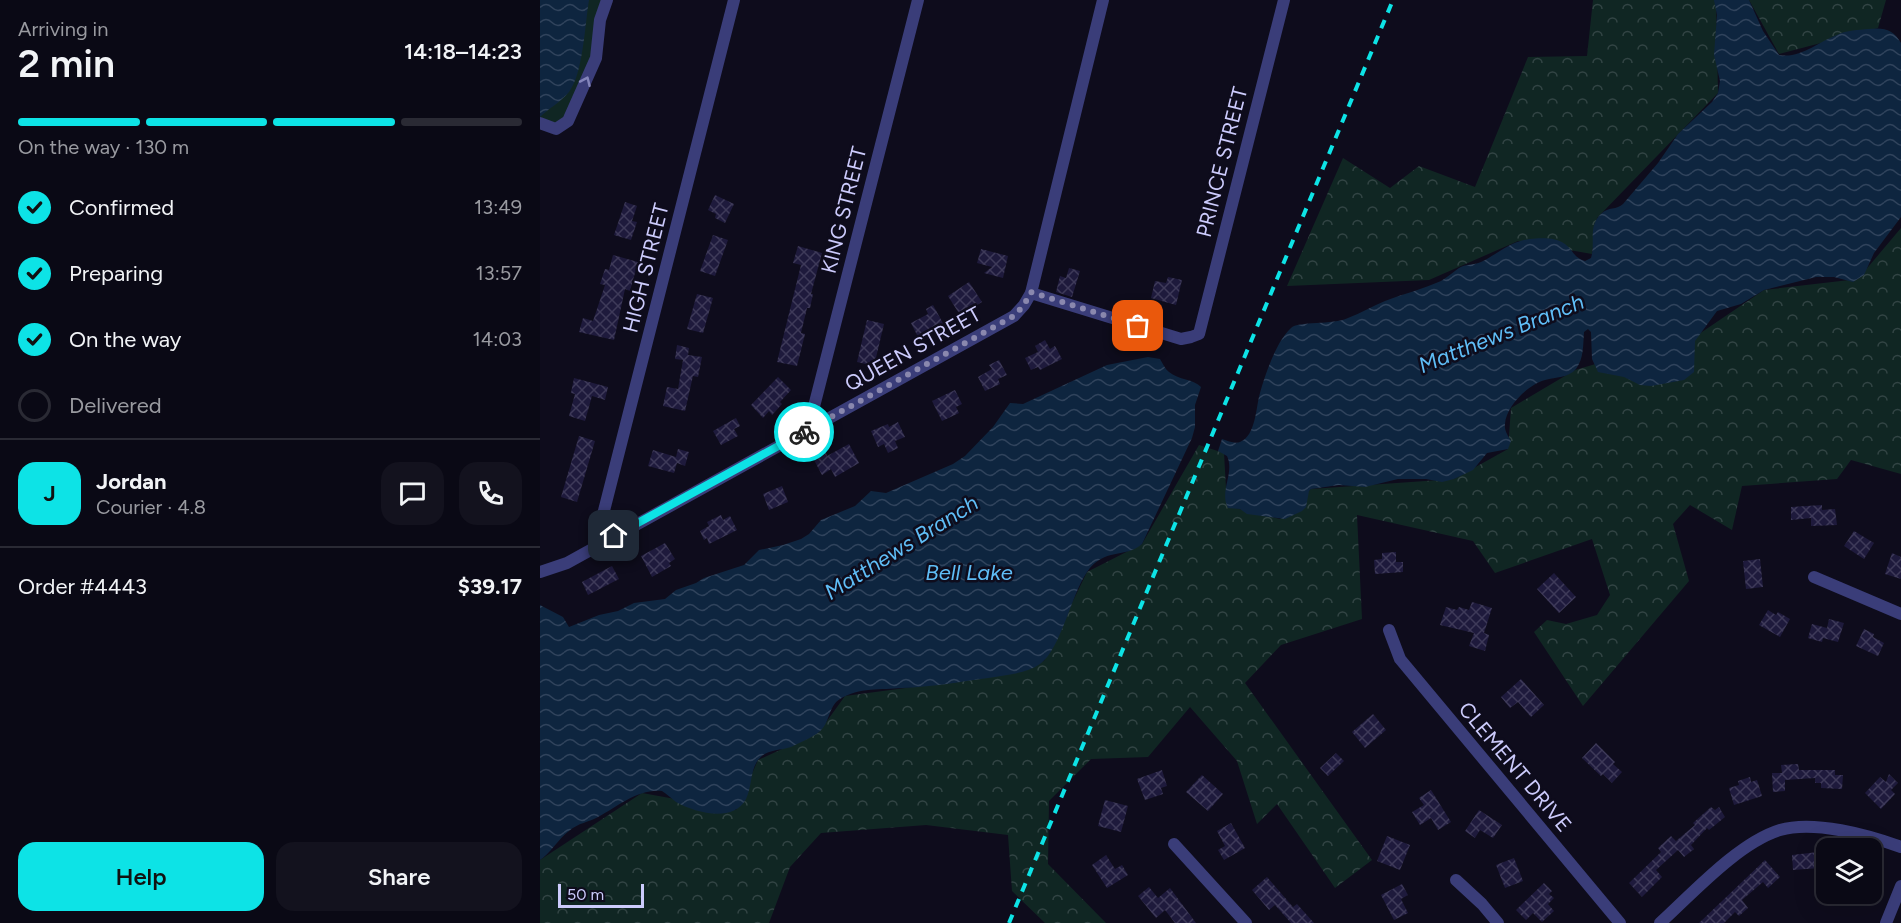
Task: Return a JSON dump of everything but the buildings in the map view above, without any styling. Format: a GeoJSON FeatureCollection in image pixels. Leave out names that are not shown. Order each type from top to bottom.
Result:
{"type":"FeatureCollection","features":[{"type":"Feature","properties":{"kind":"street"},"geometry":{"type":"LineString","coordinates":[[541,123],[556,129],[568,121],[596,58],[600,20],[607,0]]}},
{"type":"Feature","properties":{"kind":"street","name":"HIGH STREET"},"geometry":{"type":"LineString","coordinates":[[595,546],[735,0]]}},
{"type":"Feature","properties":{"kind":"street","name":"KING STREET"},"geometry":{"type":"LineString","coordinates":[[808,430],[918,0]]}},
{"type":"Feature","properties":{"kind":"street","name":"QUEEN STREET"},"geometry":{"type":"LineString","coordinates":[[540,572],[567,563],[1014,316],[1024,305],[1031,292],[1103,0]]}},
{"type":"Feature","properties":{"kind":"street","name":"PRINCE STREET"},"geometry":{"type":"LineString","coordinates":[[1031,292],[1181,339],[1199,334],[1284,0]]}},
{"type":"Feature","properties":{"kind":"street"},"geometry":{"type":"LineString","coordinates":[[1814,577],[1901,614]]}},
{"type":"Feature","properties":{"kind":"street","name":"CLEMENT DRIVE"},"geometry":{"type":"LineString","coordinates":[[1389,630],[1405,666],[1620,923]]}},
{"type":"Feature","properties":{"kind":"street"},"geometry":{"type":"LineString","coordinates":[[1660,923],[1735,856],[1757,841],[1780,830],[1806,828],[1846,830],[1901,847]]}},
{"type":"Feature","properties":{"kind":"street"},"geometry":{"type":"LineString","coordinates":[[1174,844],[1246,923]]}},
{"type":"Feature","properties":{"kind":"street"},"geometry":{"type":"LineString","coordinates":[[1456,880],[1482,904],[1498,923]]}},
{"type":"Feature","properties":{"kind":"street"},"geometry":{"type":"LineString","coordinates":[[1886,923],[1901,886]]}},
{"type":"Feature","properties":{"kind":"green space"},"geometry":{"type":"Polygon","coordinates":[[[540,0],[607,0],[596,58],[568,121],[556,129],[540,123],[540,0]]]}},
{"type":"Feature","properties":{"kind":"green space"},"geometry":{"type":"Polygon","coordinates":[[[1593,0],[1716,0],[1718,93],[1597,218],[1592,254],[1518,241],[1429,280],[1287,286],[1343,158],[1390,188],[1419,166],[1475,187],[1528,57],[1587,56],[1593,0]]]}},
{"type":"Feature","properties":{"kind":"green space"},"geometry":{"type":"Polygon","coordinates":[[[1749,0],[1886,0],[1878,28],[1779,54],[1749,0]]]}},
{"type":"Feature","properties":{"kind":"green space"},"geometry":{"type":"Polygon","coordinates":[[[1901,228],[1901,474],[1851,460],[1837,479],[1742,486],[1732,530],[1690,505],[1673,524],[1689,581],[1583,706],[1534,632],[1547,620],[1566,624],[1597,615],[1610,595],[1592,539],[1495,573],[1473,541],[1357,515],[1362,619],[1281,645],[1245,683],[1372,860],[1335,888],[1277,804],[1257,824],[1237,761],[1190,707],[1148,757],[1091,759],[1049,801],[1048,864],[1106,923],[1045,923],[1012,891],[1008,835],[926,825],[821,833],[790,867],[769,923],[540,923],[540,860],[642,793],[736,810],[758,760],[819,732],[845,696],[989,677],[1044,661],[1087,572],[1142,544],[1199,445],[1224,453],[1227,506],[1280,519],[1311,489],[1454,479],[1508,449],[1511,408],[1575,370],[1699,334],[1764,290],[1858,279],[1901,228]]]}},
{"type":"Feature","properties":{"kind":"water"},"geometry":{"type":"Polygon","coordinates":[[[540,0],[589,0],[583,48],[574,84],[566,96],[540,117],[540,0]]]}},
{"type":"Feature","properties":{"kind":"water","name":"Matthews Branch"},"geometry":{"type":"Polygon","coordinates":[[[1714,0],[1749,0],[1763,31],[1779,55],[1794,55],[1841,33],[1874,28],[1892,32],[1901,43],[1901,217],[1874,253],[1864,275],[1853,282],[1834,277],[1816,277],[1764,290],[1741,304],[1717,311],[1695,341],[1694,372],[1684,380],[1651,386],[1640,385],[1624,377],[1598,372],[1592,359],[1591,332],[1588,329],[1584,332],[1582,356],[1576,369],[1566,376],[1545,380],[1532,386],[1509,410],[1505,424],[1511,441],[1508,449],[1487,453],[1473,470],[1454,479],[1442,482],[1426,479],[1398,479],[1365,487],[1339,485],[1311,489],[1306,507],[1285,519],[1247,514],[1240,509],[1228,508],[1225,495],[1229,462],[1227,456],[1218,451],[1222,439],[1238,443],[1249,434],[1268,368],[1276,349],[1291,328],[1301,324],[1334,322],[1348,318],[1385,301],[1441,281],[1461,267],[1481,262],[1523,240],[1543,238],[1557,240],[1565,244],[1581,260],[1591,258],[1593,229],[1597,218],[1604,211],[1623,204],[1658,163],[1678,134],[1712,102],[1718,93],[1720,81],[1714,55],[1717,15],[1714,0]]]}},
{"type":"Feature","properties":{"kind":"water","name":"Bell Lake"},"geometry":{"type":"Polygon","coordinates":[[[1148,357],[1160,359],[1173,375],[1194,382],[1201,387],[1195,405],[1195,427],[1192,438],[1142,544],[1129,551],[1100,559],[1087,572],[1054,647],[1040,664],[1008,675],[934,685],[870,690],[847,695],[836,702],[823,729],[816,734],[791,747],[761,756],[754,769],[746,799],[732,811],[714,814],[694,810],[676,802],[662,791],[636,795],[598,817],[572,828],[540,860],[540,605],[563,617],[569,627],[599,615],[618,611],[634,603],[665,599],[676,590],[744,565],[759,550],[801,539],[809,534],[821,520],[855,506],[871,491],[886,493],[953,464],[965,456],[993,427],[1010,403],[1023,404],[1107,365],[1148,357]]]}},
{"type":"Feature","properties":{"kind":"railway"},"geometry":{"type":"LineString","coordinates":[[1009,923],[1393,0]]}},
{"type":"Feature","properties":{"kind":"way so far"},"geometry":{"type":"LineString","coordinates":[[804,432],[1014,316],[1024,305],[1031,292],[1138,326]]}},
{"type":"Feature","properties":{"kind":"route"},"geometry":{"type":"LineString","coordinates":[[614,536],[804,432]]}}]}
